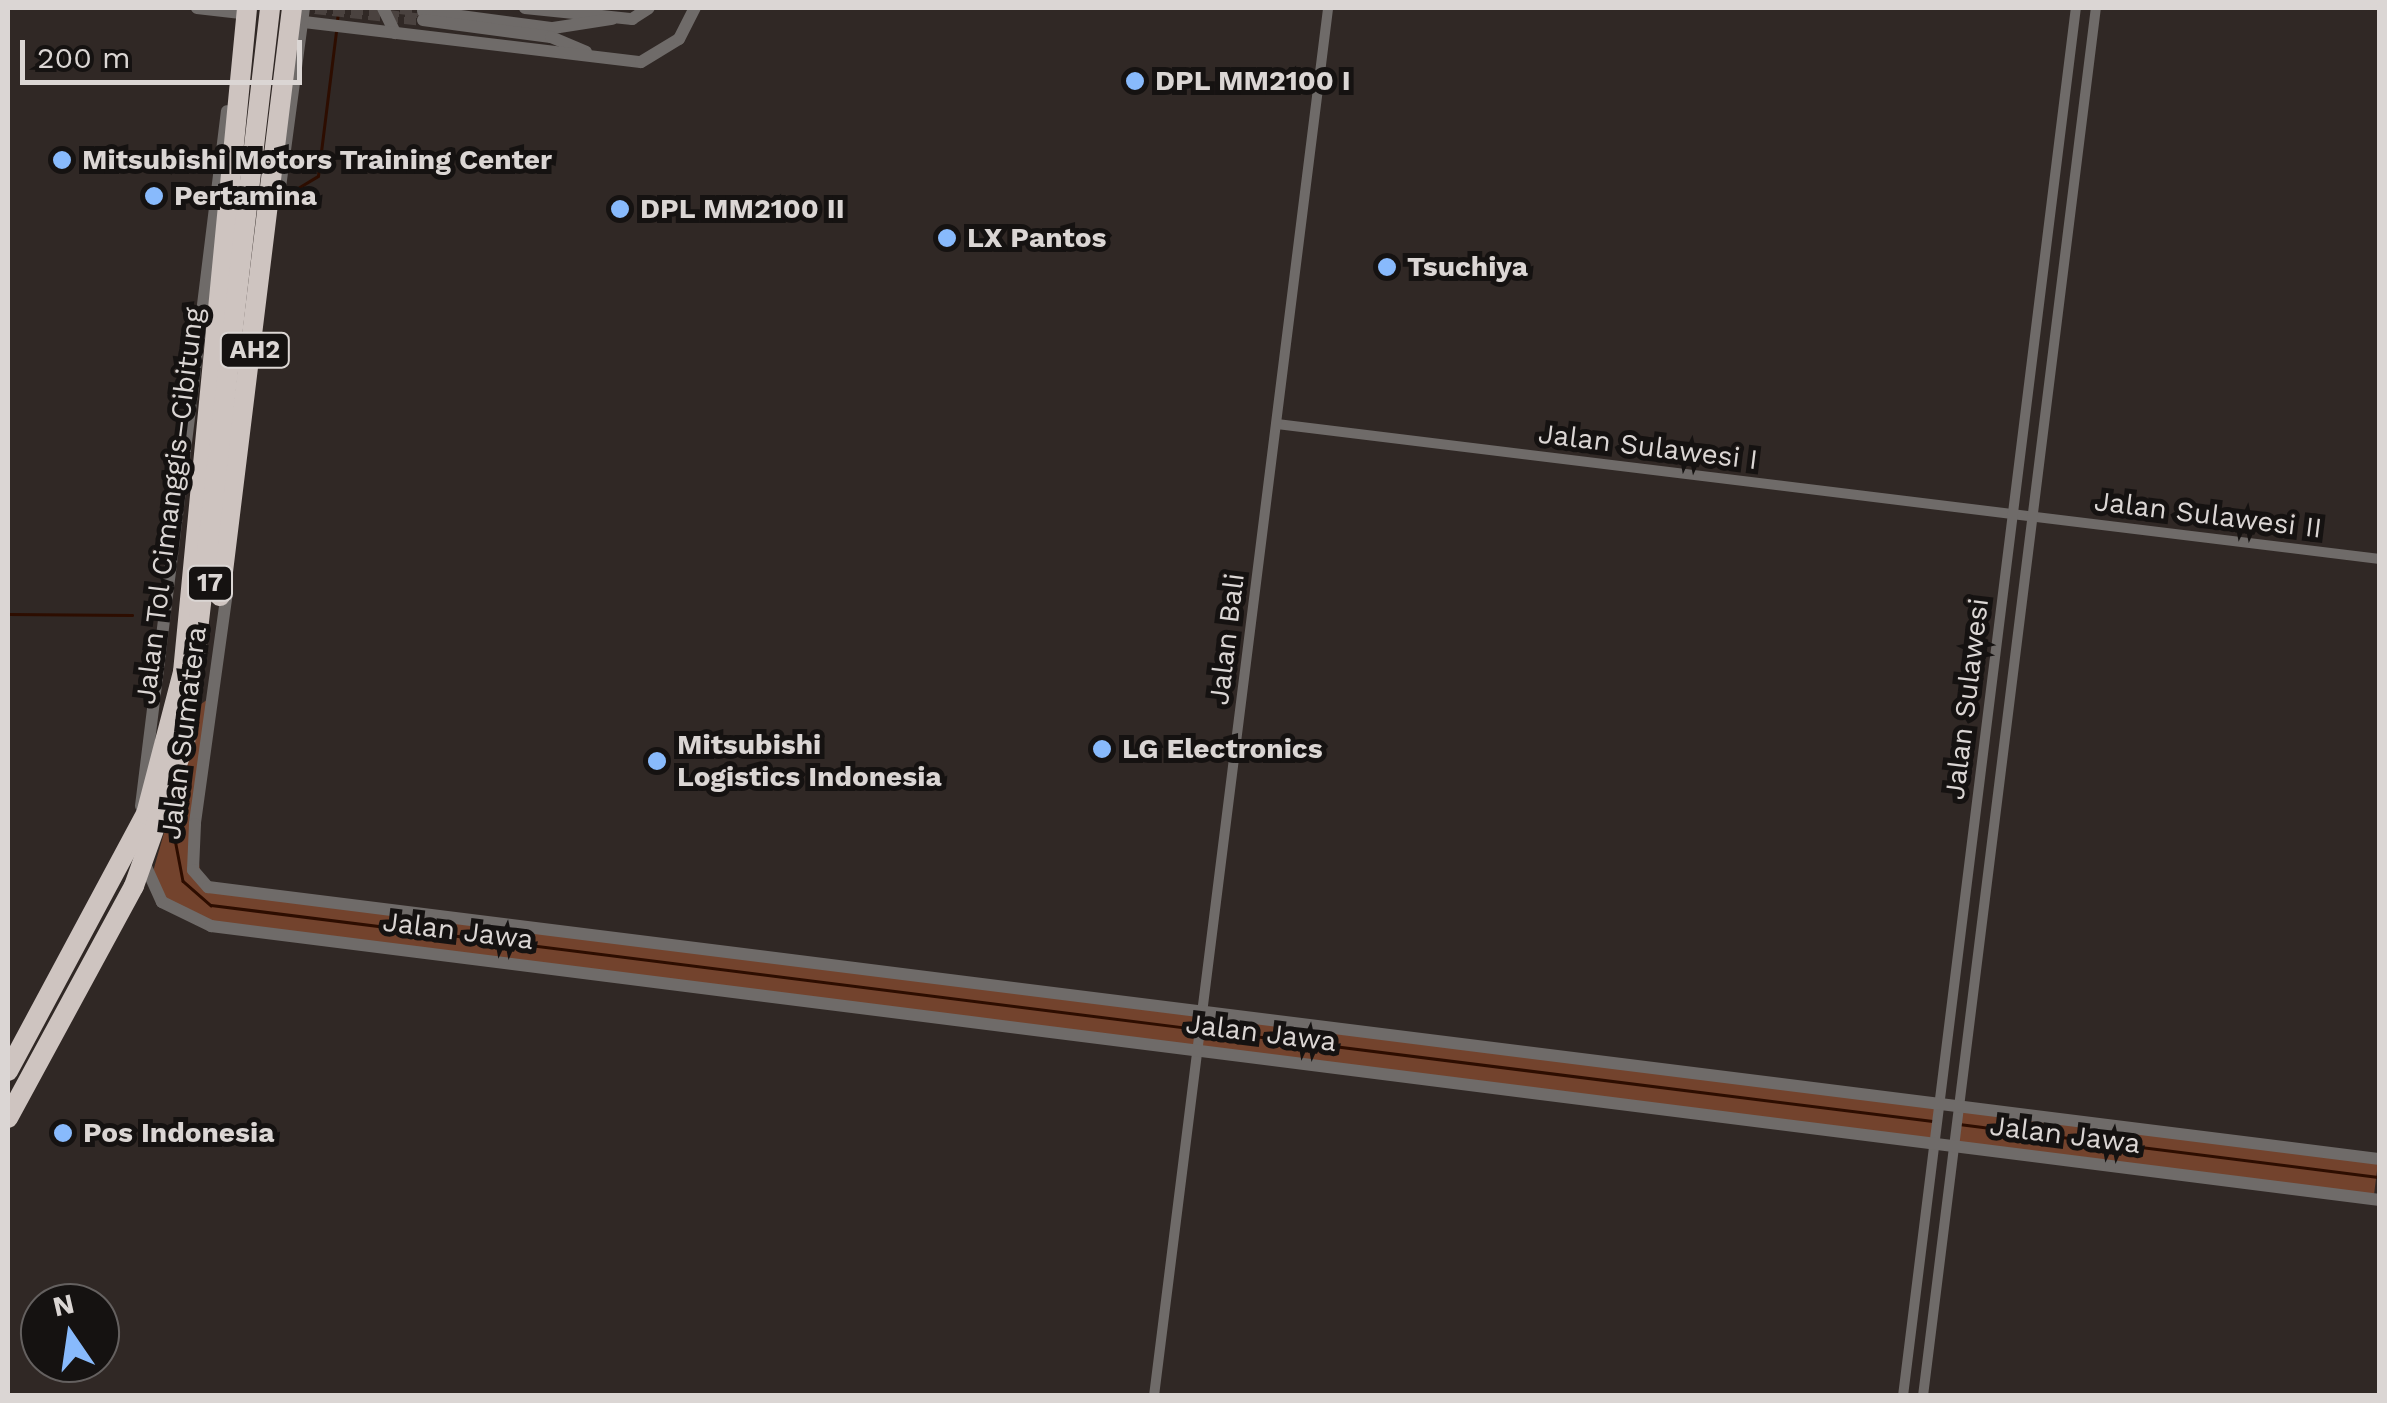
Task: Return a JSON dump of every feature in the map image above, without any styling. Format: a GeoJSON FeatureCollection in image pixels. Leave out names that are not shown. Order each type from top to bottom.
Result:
{"type":"FeatureCollection","features":[{"type":"Feature","properties":{"kind":"highway","name":"Jalan Tol Cimanggis–Cibitung"},"geometry":{"type":"LineString","coordinates":[[8,1118],[134,886],[196,688],[270,8]]}},
{"type":"Feature","properties":{"kind":"highway","name":"Jalan Tol Cimanggis–Cibitung"},"geometry":{"type":"LineString","coordinates":[[8,1071],[132,843],[169,731],[227,270],[240,9]]}},
{"type":"Feature","properties":{"kind":"highway","name":"AH2"},"geometry":{"type":"LineString","coordinates":[[196,688],[226,571],[300,12]]}},
{"type":"Feature","properties":{"kind":"street"},"geometry":{"type":"LineString","coordinates":[[198,8],[240,9]]}},
{"type":"Feature","properties":{"kind":"street"},"geometry":{"type":"LineString","coordinates":[[383,8],[387,28],[402,36]]}},
{"type":"Feature","properties":{"kind":"street"},"geometry":{"type":"LineString","coordinates":[[525,8],[612,19]]}},
{"type":"Feature","properties":{"kind":"street"},"geometry":{"type":"LineString","coordinates":[[607,60],[551,38],[423,15],[554,28],[612,19],[649,8]]}},
{"type":"Feature","properties":{"kind":"street"},"geometry":{"type":"LineString","coordinates":[[300,12],[324,26],[607,60],[661,54],[695,8]]}},
{"type":"Feature","properties":{"kind":"street","name":"Jalan Bali"},"geometry":{"type":"LineString","coordinates":[[1154,1396],[1201,1046],[1328,8]]}},
{"type":"Feature","properties":{"kind":"street","name":"Jalan Sulawesi"},"geometry":{"type":"LineString","coordinates":[[1903,1396],[2076,8]]}},
{"type":"Feature","properties":{"kind":"street","name":"Jalan Sulawesi"},"geometry":{"type":"LineString","coordinates":[[1924,1396],[2096,8]]}},
{"type":"Feature","properties":{"kind":"street","name":"Jalan Sumatera"},"geometry":{"type":"LineString","coordinates":[[151,886],[141,796],[240,9]]}},
{"type":"Feature","properties":{"kind":"street","name":"Jalan Sumatera"},"geometry":{"type":"LineString","coordinates":[[194,870],[300,12]]}},
{"type":"Feature","properties":{"kind":"street","name":"Jalan Sulawesi I"},"geometry":{"type":"LineString","coordinates":[[1277,424],[2031,515]]}},
{"type":"Feature","properties":{"kind":"street","name":"Jalan Sulawesi II"},"geometry":{"type":"LineString","coordinates":[[2031,515],[2380,559]]}},
{"type":"Feature","properties":{"kind":"street","name":"Jalan Jawa"},"geometry":{"type":"LineString","coordinates":[[194,870],[208,886],[1204,1015],[2380,1158]]}},
{"type":"Feature","properties":{"kind":"street","name":"Jalan Jawa"},"geometry":{"type":"LineString","coordinates":[[151,886],[175,914],[211,926],[1935,1138],[2380,1200]]}},
{"type":"Feature","properties":{"kind":"shaded area"},"geometry":{"type":"Polygon","coordinates":[[[214,695],[195,824],[201,882],[1939,1101],[1934,1143],[211,926],[175,913],[150,882],[201,704],[214,695]]]}},
{"type":"Feature","properties":{"kind":"shaded area"},"geometry":{"type":"Polygon","coordinates":[[[1961,1104],[2379,1155],[2374,1197],[1956,1146],[1961,1104]]]}},
{"type":"Feature","properties":{"kind":"waterway"},"geometry":{"type":"LineString","coordinates":[[337,20],[339,8]]}},
{"type":"Feature","properties":{"kind":"waterway"},"geometry":{"type":"LineString","coordinates":[[298,188],[318,176],[336,32]]}},
{"type":"Feature","properties":{"kind":"waterway"},"geometry":{"type":"LineString","coordinates":[[8,614],[132,615]]}},
{"type":"Feature","properties":{"kind":"waterway"},"geometry":{"type":"LineString","coordinates":[[170,813],[183,881],[211,905],[1197,1029]]}},
{"type":"Feature","properties":{"kind":"waterway"},"geometry":{"type":"LineString","coordinates":[[1205,1030],[1932,1121]]}},
{"type":"Feature","properties":{"kind":"waterway"},"geometry":{"type":"LineString","coordinates":[[1959,1124],[2380,1177]]}},
{"type":"Feature","properties":{"kind":"tunnel"},"geometry":{"type":"LineString","coordinates":[[315,8],[423,20]]}},
{"type":"Feature","properties":{"kind":"tunnel"},"geometry":{"type":"LineString","coordinates":[[400,8],[423,11]]}},
{"type":"Feature","properties":{"kind":"place","name":"DPL MM2100 I"},"geometry":{"type":"Point","coordinates":[1135,81]}},
{"type":"Feature","properties":{"kind":"place","name":"Mitsubishi Motors Training Center"},"geometry":{"type":"Point","coordinates":[62,160]}},
{"type":"Feature","properties":{"kind":"place","name":"Pertamina"},"geometry":{"type":"Point","coordinates":[154,196]}},
{"type":"Feature","properties":{"kind":"place","name":"DPL MM2100 II"},"geometry":{"type":"Point","coordinates":[620,209]}},
{"type":"Feature","properties":{"kind":"place","name":"LX Pantos"},"geometry":{"type":"Point","coordinates":[947,238]}},
{"type":"Feature","properties":{"kind":"place","name":"Tsuchiya"},"geometry":{"type":"Point","coordinates":[1387,267]}},
{"type":"Feature","properties":{"kind":"place","name":"LG Electronics"},"geometry":{"type":"Point","coordinates":[1102,749]}},
{"type":"Feature","properties":{"kind":"place","name":"Mitsubishi Logistics Indonesia"},"geometry":{"type":"Point","coordinates":[657,761]}},
{"type":"Feature","properties":{"kind":"place","name":"Pos Indonesia"},"geometry":{"type":"Point","coordinates":[63,1133]}}]}
